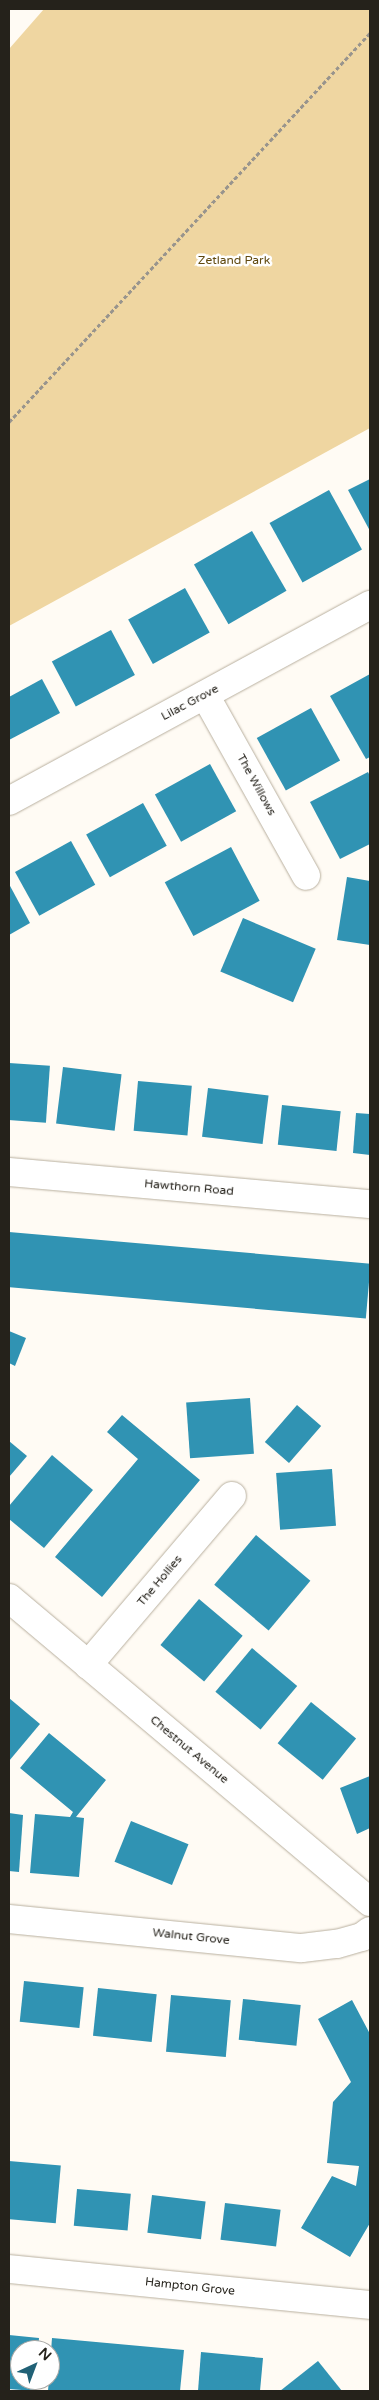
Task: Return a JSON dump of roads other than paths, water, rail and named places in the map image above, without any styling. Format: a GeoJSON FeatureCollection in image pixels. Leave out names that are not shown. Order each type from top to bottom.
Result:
{"type":"FeatureCollection","features":[{"type":"Feature","properties":{"kind":"street","name":"Lilac Grove"},"geometry":{"type":"LineString","coordinates":[[9,801],[370,604]]}},
{"type":"Feature","properties":{"kind":"street","name":"The Willows"},"geometry":{"type":"LineString","coordinates":[[205,695],[306,876]]}},
{"type":"Feature","properties":{"kind":"street","name":"Hawthorn Road"},"geometry":{"type":"LineString","coordinates":[[9,1172],[370,1204]]}},
{"type":"Feature","properties":{"kind":"street","name":"The Hollies"},"geometry":{"type":"LineString","coordinates":[[88,1665],[232,1496]]}},
{"type":"Feature","properties":{"kind":"street","name":"Chestnut Avenue"},"geometry":{"type":"LineString","coordinates":[[9,1598],[370,1902]]}},
{"type":"Feature","properties":{"kind":"street","name":"Walnut Grove"},"geometry":{"type":"LineString","coordinates":[[9,1920],[302,1948],[337,1944],[362,1937],[370,1931]]}},
{"type":"Feature","properties":{"kind":"street","name":"Hampton Grove"},"geometry":{"type":"LineString","coordinates":[[9,2268],[370,2305]]}},
{"type":"Feature","properties":{"kind":"park label","name":"Zetland Park"},"geometry":{"type":"Point","coordinates":[234,261]}}]}
